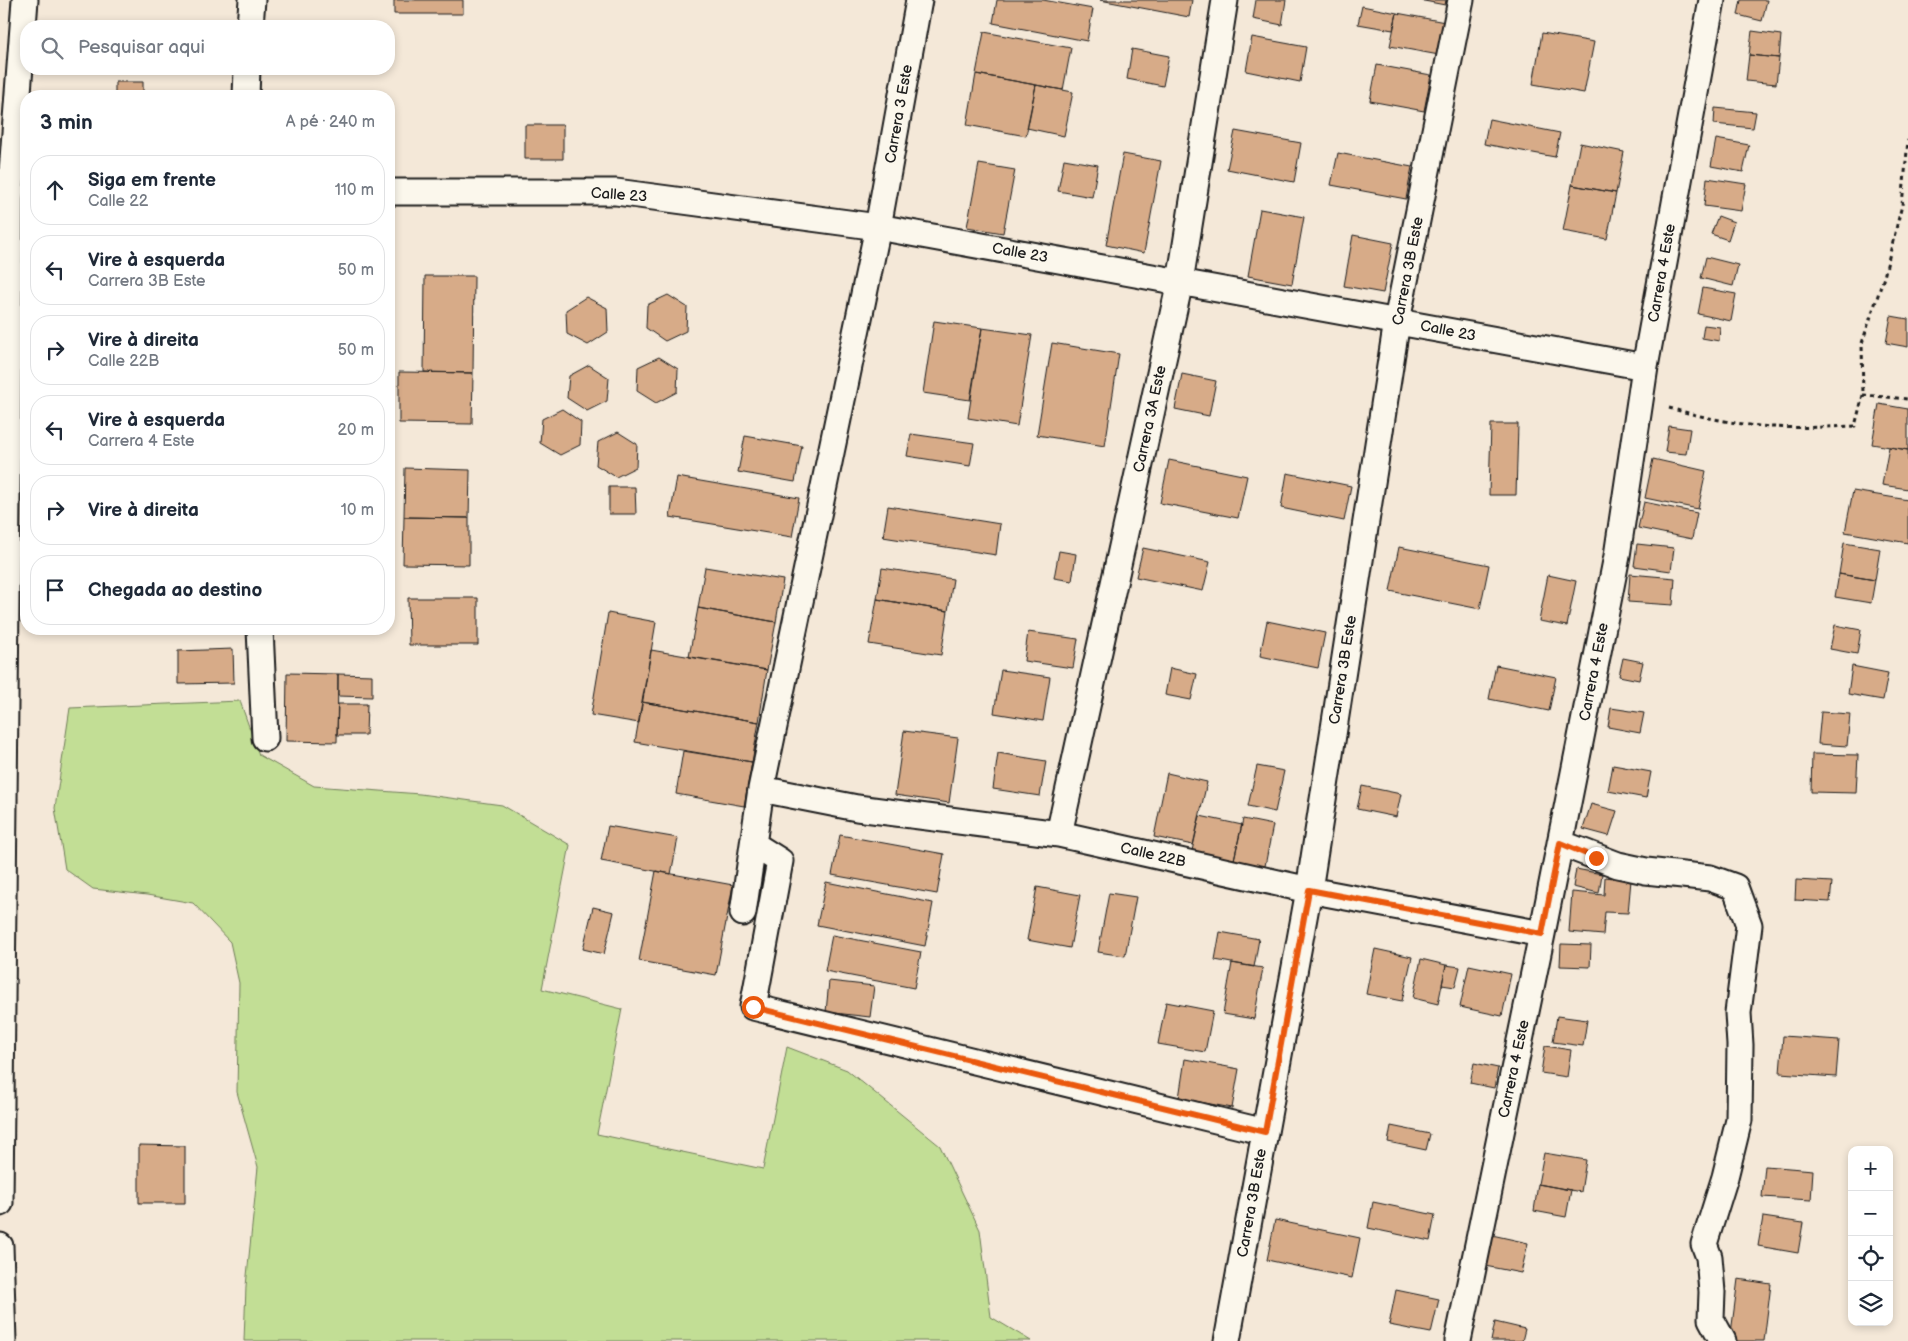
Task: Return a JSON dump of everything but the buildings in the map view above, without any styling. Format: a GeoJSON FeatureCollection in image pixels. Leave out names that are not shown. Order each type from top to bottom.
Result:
{"type":"FeatureCollection","features":[{"type":"Feature","properties":{"kind":"street"},"geometry":{"type":"LineString","coordinates":[[24,20],[25,0]]}},
{"type":"Feature","properties":{"kind":"street"},"geometry":{"type":"LineString","coordinates":[[250,20],[252,0]]}},
{"type":"Feature","properties":{"kind":"street","name":"Carrera 3 Este"},"geometry":{"type":"LineString","coordinates":[[743,913],[761,789],[878,227],[919,0]]}},
{"type":"Feature","properties":{"kind":"street","name":"Carrera 3A Este"},"geometry":{"type":"LineString","coordinates":[[1059,834],[1180,282],[1225,0]]}},
{"type":"Feature","properties":{"kind":"street","name":"Carrera 3B Este"},"geometry":{"type":"LineString","coordinates":[[1227,1341],[1309,890],[1397,321],[1461,0]]}},
{"type":"Feature","properties":{"kind":"street","name":"Carrera 4 Este"},"geometry":{"type":"LineString","coordinates":[[1458,1341],[1542,934],[1617,556],[1645,367],[1712,0]]}},
{"type":"Feature","properties":{"kind":"street"},"geometry":{"type":"LineString","coordinates":[[0,1203],[12,200],[20,75]]}},
{"type":"Feature","properties":{"kind":"street"},"geometry":{"type":"LineString","coordinates":[[246,90],[247,75]]}},
{"type":"Feature","properties":{"kind":"street","name":"Calle 23"},"geometry":{"type":"LineString","coordinates":[[395,192],[616,192],[878,227],[1645,367]]}},
{"type":"Feature","properties":{"kind":"street"},"geometry":{"type":"LineString","coordinates":[[260,635],[265,738]]}},
{"type":"Feature","properties":{"kind":"street","name":"Calle 22B"},"geometry":{"type":"LineString","coordinates":[[761,789],[857,808],[1059,834],[1309,890],[1542,934]]}},
{"type":"Feature","properties":{"kind":"street"},"geometry":{"type":"LineString","coordinates":[[1560,843],[1618,865],[1646,871],[1710,878],[1736,887],[1749,925],[1738,1013],[1740,1045],[1739,1120],[1726,1177],[1704,1244],[1709,1257],[1712,1292],[1711,1319],[1723,1341]]}},
{"type":"Feature","properties":{"kind":"street"},"geometry":{"type":"LineString","coordinates":[[753,844],[780,860],[753,1007],[1265,1132]]}},
{"type":"Feature","properties":{"kind":"street"},"geometry":{"type":"LineString","coordinates":[[0,1246],[3,1341]]}},
{"type":"Feature","properties":{"kind":"path"},"geometry":{"type":"LineString","coordinates":[[1641,400],[1698,416],[1759,426],[1812,428],[1855,426],[1863,395],[1862,343],[1884,277],[1902,205],[1908,140]]}},
{"type":"Feature","properties":{"kind":"path"},"geometry":{"type":"LineString","coordinates":[[1863,395],[1908,399]]}},
{"type":"Feature","properties":{"kind":"green space"},"geometry":{"type":"Polygon","coordinates":[[[240,701],[259,755],[314,786],[420,794],[502,805],[570,845],[542,989],[622,1009],[597,1134],[763,1169],[787,1047],[847,1070],[940,1146],[980,1230],[991,1317],[1031,1341],[244,1341],[246,1286],[258,1167],[237,1092],[239,983],[230,942],[193,903],[147,895],[93,889],[65,869],[55,808],[70,708],[240,701]]]}},
{"type":"Feature","properties":{"kind":"route"},"geometry":{"type":"LineString","coordinates":[[753,1007],[1265,1132],[1309,890],[1542,934],[1560,843],[1596,858]]}}]}
